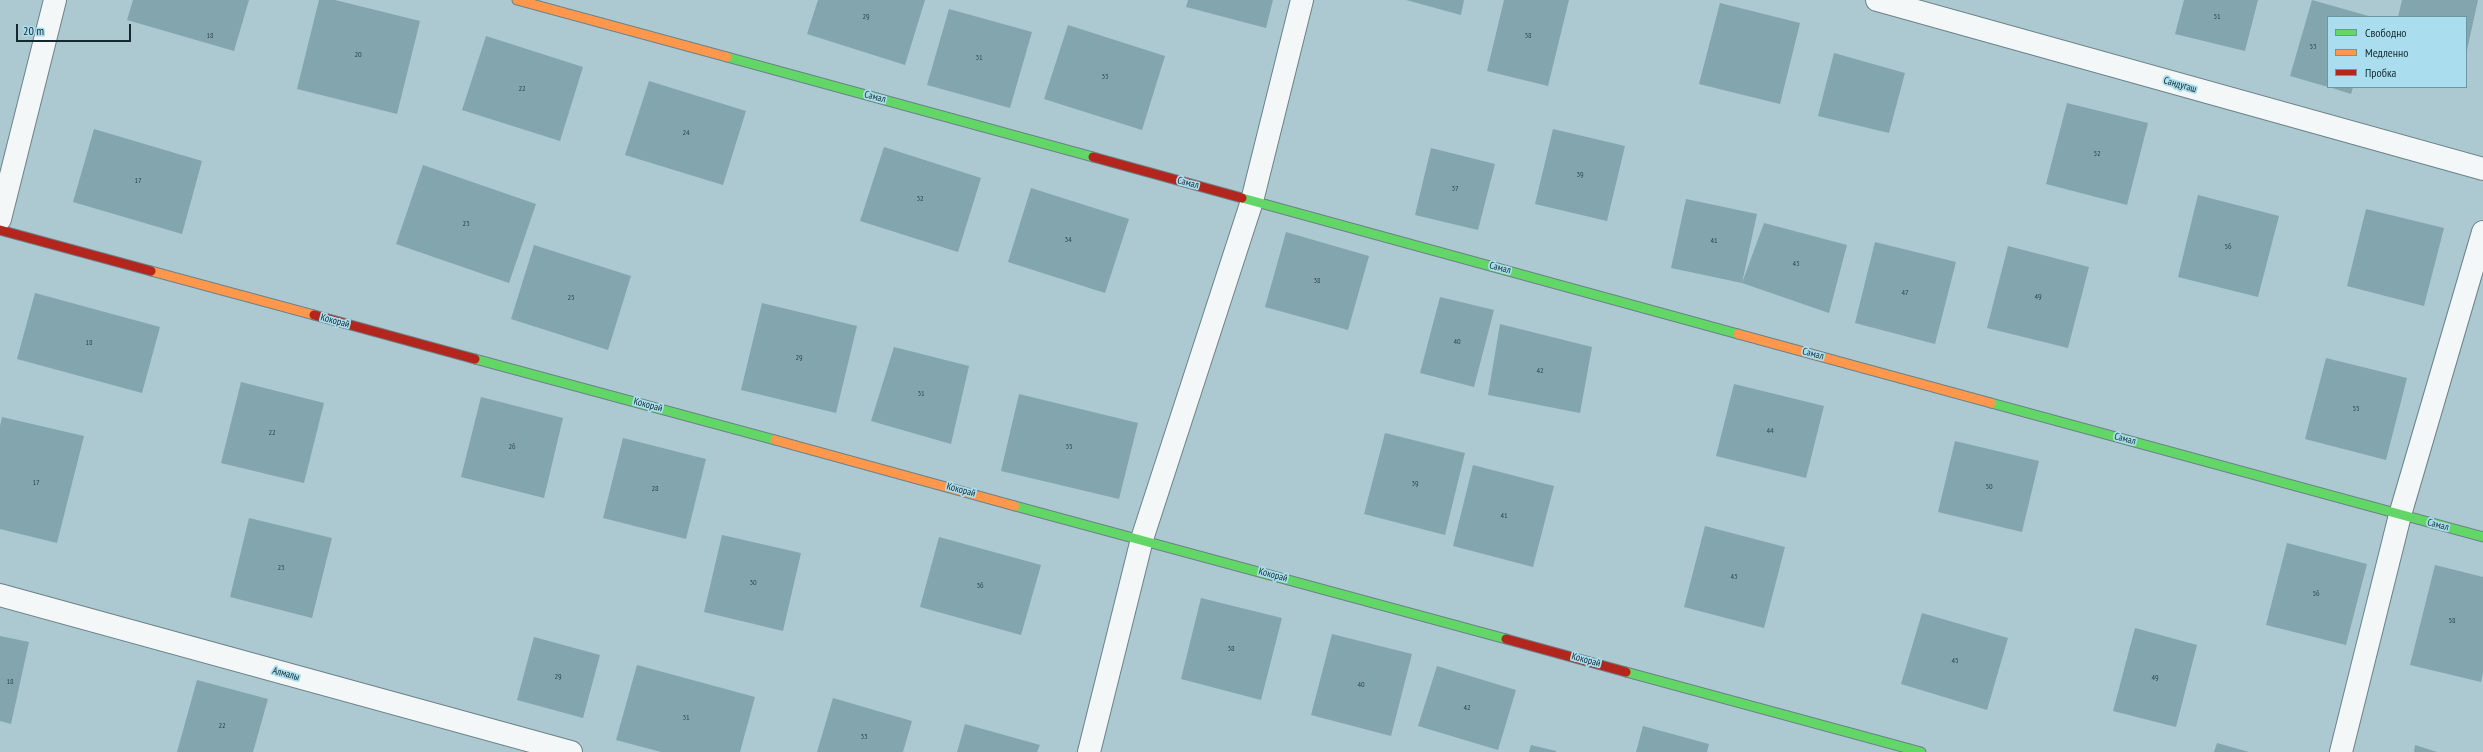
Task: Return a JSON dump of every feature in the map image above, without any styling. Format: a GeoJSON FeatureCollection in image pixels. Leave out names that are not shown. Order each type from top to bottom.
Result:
{"type":"FeatureCollection","features":[{"type":"Feature","properties":{"kind":"street"},"geometry":{"type":"LineString","coordinates":[[0,219],[55,0]]}},
{"type":"Feature","properties":{"kind":"street","name":"Самал"},"geometry":{"type":"LineString","coordinates":[[517,0],[2483,537]]}},
{"type":"Feature","properties":{"kind":"street"},"geometry":{"type":"LineString","coordinates":[[1089,752],[1142,539],[1252,200],[1302,0]]}},
{"type":"Feature","properties":{"kind":"street","name":"Сандугаш"},"geometry":{"type":"LineString","coordinates":[[1877,0],[2483,169]]}},
{"type":"Feature","properties":{"kind":"street","name":"Кокорай"},"geometry":{"type":"LineString","coordinates":[[0,230],[1142,539],[1921,752]]}},
{"type":"Feature","properties":{"kind":"street"},"geometry":{"type":"LineString","coordinates":[[2341,752],[2400,515],[2483,232]]}},
{"type":"Feature","properties":{"kind":"street","name":"Алмалы"},"geometry":{"type":"LineString","coordinates":[[0,595],[571,752]]}},
{"type":"Feature","properties":{"kind":"building"},"geometry":{"type":"Polygon","coordinates":[[[133,0],[249,0],[234,51],[127,20],[133,0]]]}},
{"type":"Feature","properties":{"kind":"building"},"geometry":{"type":"Polygon","coordinates":[[[319,0],[335,0],[420,21],[397,114],[297,89],[319,0]]]}},
{"type":"Feature","properties":{"kind":"building"},"geometry":{"type":"Polygon","coordinates":[[[818,0],[925,0],[905,65],[807,34],[818,0]]]}},
{"type":"Feature","properties":{"kind":"building"},"geometry":{"type":"Polygon","coordinates":[[[1188,0],[1273,0],[1266,28],[1186,7],[1188,0]]]}},
{"type":"Feature","properties":{"kind":"building"},"geometry":{"type":"Polygon","coordinates":[[[1406,0],[1464,0],[1461,15],[1406,0]]]}},
{"type":"Feature","properties":{"kind":"building"},"geometry":{"type":"Polygon","coordinates":[[[1504,0],[1569,0],[1548,86],[1487,71],[1504,0]]]}},
{"type":"Feature","properties":{"kind":"building"},"geometry":{"type":"Polygon","coordinates":[[[2184,0],[2258,0],[2245,51],[2175,34],[2184,0]]]}},
{"type":"Feature","properties":{"kind":"building"},"geometry":{"type":"Polygon","coordinates":[[[2312,0],[2368,16],[2327,16],[2327,87],[2290,76],[2312,0]]]}},
{"type":"Feature","properties":{"kind":"building"},"geometry":{"type":"Polygon","coordinates":[[[2402,0],[2478,0],[2467,50],[2467,16],[2398,16],[2402,0]]]}},
{"type":"Feature","properties":{"kind":"building"},"geometry":{"type":"Polygon","coordinates":[[[1720,3],[1800,23],[1780,104],[1699,84],[1720,3]]]}},
{"type":"Feature","properties":{"kind":"building"},"geometry":{"type":"Polygon","coordinates":[[[949,9],[1032,32],[1010,108],[927,85],[949,9]]]}},
{"type":"Feature","properties":{"kind":"building"},"geometry":{"type":"Polygon","coordinates":[[[1068,25],[1165,56],[1142,130],[1044,99],[1068,25]]]}},
{"type":"Feature","properties":{"kind":"building"},"geometry":{"type":"Polygon","coordinates":[[[486,36],[583,67],[560,141],[462,110],[486,36]]]}},
{"type":"Feature","properties":{"kind":"building"},"geometry":{"type":"Polygon","coordinates":[[[1834,53],[1905,73],[1889,133],[1818,116],[1834,53]]]}},
{"type":"Feature","properties":{"kind":"building"},"geometry":{"type":"Polygon","coordinates":[[[649,81],[746,111],[723,185],[625,155],[649,81]]]}},
{"type":"Feature","properties":{"kind":"building"},"geometry":{"type":"Polygon","coordinates":[[[2332,88],[2353,88],[2351,94],[2332,88]]]}},
{"type":"Feature","properties":{"kind":"building"},"geometry":{"type":"Polygon","coordinates":[[[2067,103],[2148,123],[2127,205],[2046,184],[2067,103]]]}},
{"type":"Feature","properties":{"kind":"building"},"geometry":{"type":"Polygon","coordinates":[[[94,129],[202,161],[182,234],[73,202],[94,129]]]}},
{"type":"Feature","properties":{"kind":"building"},"geometry":{"type":"Polygon","coordinates":[[[1553,129],[1625,146],[1607,221],[1535,204],[1553,129]]]}},
{"type":"Feature","properties":{"kind":"building"},"geometry":{"type":"Polygon","coordinates":[[[884,147],[981,178],[958,252],[860,221],[884,147]]]}},
{"type":"Feature","properties":{"kind":"building"},"geometry":{"type":"Polygon","coordinates":[[[1431,148],[1495,164],[1478,230],[1415,215],[1431,148]]]}},
{"type":"Feature","properties":{"kind":"building"},"geometry":{"type":"Polygon","coordinates":[[[423,165],[536,204],[509,283],[396,244],[423,165]]]}},
{"type":"Feature","properties":{"kind":"building"},"geometry":{"type":"Polygon","coordinates":[[[1031,188],[1129,219],[1105,293],[1008,262],[1031,188]]]}},
{"type":"Feature","properties":{"kind":"building"},"geometry":{"type":"Polygon","coordinates":[[[2198,195],[2279,216],[2258,297],[2178,277],[2198,195]]]}},
{"type":"Feature","properties":{"kind":"building"},"geometry":{"type":"Polygon","coordinates":[[[1686,199],[1757,214],[1742,283],[1671,268],[1686,199]]]}},
{"type":"Feature","properties":{"kind":"building"},"geometry":{"type":"Polygon","coordinates":[[[2366,209],[2444,228],[2424,306],[2347,286],[2366,209]]]}},
{"type":"Feature","properties":{"kind":"building"},"geometry":{"type":"Polygon","coordinates":[[[1764,223],[1847,245],[1829,313],[1742,283],[1764,223]]]}},
{"type":"Feature","properties":{"kind":"building"},"geometry":{"type":"Polygon","coordinates":[[[1286,232],[1369,256],[1348,330],[1265,307],[1286,232]]]}},
{"type":"Feature","properties":{"kind":"building"},"geometry":{"type":"Polygon","coordinates":[[[1875,242],[1956,262],[1935,344],[1855,323],[1875,242]]]}},
{"type":"Feature","properties":{"kind":"building"},"geometry":{"type":"Polygon","coordinates":[[[534,245],[631,276],[608,350],[511,319],[534,245]]]}},
{"type":"Feature","properties":{"kind":"building"},"geometry":{"type":"Polygon","coordinates":[[[2008,246],[2089,267],[2068,348],[1987,328],[2008,246]]]}},
{"type":"Feature","properties":{"kind":"building"},"geometry":{"type":"Polygon","coordinates":[[[35,293],[160,327],[142,393],[17,359],[35,293]]]}},
{"type":"Feature","properties":{"kind":"building"},"geometry":{"type":"Polygon","coordinates":[[[1440,297],[1494,310],[1474,387],[1420,373],[1440,297]]]}},
{"type":"Feature","properties":{"kind":"building"},"geometry":{"type":"Polygon","coordinates":[[[762,303],[857,326],[836,413],[741,390],[762,303]]]}},
{"type":"Feature","properties":{"kind":"building"},"geometry":{"type":"Polygon","coordinates":[[[1500,324],[1592,347],[1580,413],[1488,395],[1500,324]]]}},
{"type":"Feature","properties":{"kind":"building"},"geometry":{"type":"Polygon","coordinates":[[[894,347],[969,366],[951,444],[871,421],[894,347]]]}},
{"type":"Feature","properties":{"kind":"building"},"geometry":{"type":"Polygon","coordinates":[[[2326,358],[2407,378],[2386,460],[2305,439],[2326,358]]]}},
{"type":"Feature","properties":{"kind":"building"},"geometry":{"type":"Polygon","coordinates":[[[241,382],[324,403],[304,483],[221,463],[241,382]]]}},
{"type":"Feature","properties":{"kind":"building"},"geometry":{"type":"Polygon","coordinates":[[[1734,384],[1824,406],[1806,478],[1716,456],[1734,384]]]}},
{"type":"Feature","properties":{"kind":"building"},"geometry":{"type":"Polygon","coordinates":[[[1019,394],[1138,423],[1119,499],[1001,471],[1019,394]]]}},
{"type":"Feature","properties":{"kind":"building"},"geometry":{"type":"Polygon","coordinates":[[[481,397],[563,418],[544,498],[461,477],[481,397]]]}},
{"type":"Feature","properties":{"kind":"building"},"geometry":{"type":"Polygon","coordinates":[[[2,417],[84,436],[57,543],[0,529],[0,426],[2,417]]]}},
{"type":"Feature","properties":{"kind":"building"},"geometry":{"type":"Polygon","coordinates":[[[1385,433],[1465,453],[1445,535],[1364,514],[1385,433]]]}},
{"type":"Feature","properties":{"kind":"building"},"geometry":{"type":"Polygon","coordinates":[[[623,438],[706,459],[686,539],[603,518],[623,438]]]}},
{"type":"Feature","properties":{"kind":"building"},"geometry":{"type":"Polygon","coordinates":[[[1955,441],[2039,461],[2022,532],[1938,512],[1955,441]]]}},
{"type":"Feature","properties":{"kind":"building"},"geometry":{"type":"Polygon","coordinates":[[[1473,465],[1554,486],[1533,567],[1453,546],[1473,465]]]}},
{"type":"Feature","properties":{"kind":"building"},"geometry":{"type":"Polygon","coordinates":[[[249,518],[332,538],[312,618],[230,597],[249,518]]]}},
{"type":"Feature","properties":{"kind":"building"},"geometry":{"type":"Polygon","coordinates":[[[1705,526],[1785,547],[1764,628],[1684,607],[1705,526]]]}},
{"type":"Feature","properties":{"kind":"building"},"geometry":{"type":"Polygon","coordinates":[[[722,535],[801,553],[783,631],[704,612],[722,535]]]}},
{"type":"Feature","properties":{"kind":"building"},"geometry":{"type":"Polygon","coordinates":[[[939,537],[1041,565],[1021,635],[920,607],[939,537]]]}},
{"type":"Feature","properties":{"kind":"building"},"geometry":{"type":"Polygon","coordinates":[[[2287,543],[2367,564],[2346,645],[2266,625],[2287,543]]]}},
{"type":"Feature","properties":{"kind":"building"},"geometry":{"type":"Polygon","coordinates":[[[2435,565],[2483,577],[2483,672],[2481,682],[2410,665],[2435,565]]]}},
{"type":"Feature","properties":{"kind":"building"},"geometry":{"type":"Polygon","coordinates":[[[1201,598],[1282,618],[1261,700],[1181,679],[1201,598]]]}},
{"type":"Feature","properties":{"kind":"building"},"geometry":{"type":"Polygon","coordinates":[[[1922,613],[2008,638],[1987,710],[1901,684],[1922,613]]]}},
{"type":"Feature","properties":{"kind":"building"},"geometry":{"type":"Polygon","coordinates":[[[2135,628],[2197,645],[2176,727],[2113,711],[2135,628]]]}},
{"type":"Feature","properties":{"kind":"building"},"geometry":{"type":"Polygon","coordinates":[[[1332,634],[1412,654],[1391,736],[1311,715],[1332,634]]]}},
{"type":"Feature","properties":{"kind":"building"},"geometry":{"type":"Polygon","coordinates":[[[0,636],[29,642],[11,724],[0,721],[0,636]]]}},
{"type":"Feature","properties":{"kind":"building"},"geometry":{"type":"Polygon","coordinates":[[[534,637],[600,655],[583,718],[517,700],[534,637]]]}},
{"type":"Feature","properties":{"kind":"building"},"geometry":{"type":"Polygon","coordinates":[[[637,665],[755,697],[740,752],[661,752],[616,740],[637,665]]]}},
{"type":"Feature","properties":{"kind":"building"},"geometry":{"type":"Polygon","coordinates":[[[1437,666],[1516,690],[1498,750],[1418,726],[1437,666]]]}},
{"type":"Feature","properties":{"kind":"building"},"geometry":{"type":"Polygon","coordinates":[[[197,680],[268,699],[253,752],[177,752],[197,680]]]}},
{"type":"Feature","properties":{"kind":"building"},"geometry":{"type":"Polygon","coordinates":[[[833,698],[912,721],[903,752],[817,752],[833,698]]]}},
{"type":"Feature","properties":{"kind":"building"},"geometry":{"type":"Polygon","coordinates":[[[965,724],[1040,745],[1037,752],[957,752],[965,724]]]}},
{"type":"Feature","properties":{"kind":"building"},"geometry":{"type":"Polygon","coordinates":[[[1643,726],[1709,744],[1707,752],[1636,752],[1643,726]]]}},
{"type":"Feature","properties":{"kind":"building"},"geometry":{"type":"Polygon","coordinates":[[[2217,743],[2249,752],[2214,752],[2217,743]]]}},
{"type":"Feature","properties":{"kind":"building"},"geometry":{"type":"Polygon","coordinates":[[[1531,745],[1556,751],[1556,752],[1529,752],[1531,745]]]}},
{"type":"Feature","properties":{"kind":"building"},"geometry":{"type":"Polygon","coordinates":[[[2415,745],[2437,752],[2414,752],[2415,745]]]}},
{"type":"Feature","properties":{"kind":"traffic: fast"},"geometry":{"type":"LineString","coordinates":[[727,57],[1093,157]]}},
{"type":"Feature","properties":{"kind":"traffic: fast"},"geometry":{"type":"LineString","coordinates":[[1242,198],[1738,334]]}},
{"type":"Feature","properties":{"kind":"traffic: fast"},"geometry":{"type":"LineString","coordinates":[[475,359],[775,440]]}},
{"type":"Feature","properties":{"kind":"traffic: fast"},"geometry":{"type":"LineString","coordinates":[[1991,403],[2483,537]]}},
{"type":"Feature","properties":{"kind":"traffic: fast"},"geometry":{"type":"LineString","coordinates":[[1015,506],[1506,639]]}},
{"type":"Feature","properties":{"kind":"traffic: fast"},"geometry":{"type":"LineString","coordinates":[[1626,672],[1921,752]]}},
{"type":"Feature","properties":{"kind":"traffic: slow"},"geometry":{"type":"LineString","coordinates":[[517,0],[727,57]]}},
{"type":"Feature","properties":{"kind":"traffic: slow"},"geometry":{"type":"LineString","coordinates":[[151,271],[314,315]]}},
{"type":"Feature","properties":{"kind":"traffic: slow"},"geometry":{"type":"LineString","coordinates":[[1738,334],[1991,403]]}},
{"type":"Feature","properties":{"kind":"traffic: slow"},"geometry":{"type":"LineString","coordinates":[[775,440],[1015,506]]}},
{"type":"Feature","properties":{"kind":"traffic: jam"},"geometry":{"type":"LineString","coordinates":[[1093,157],[1242,198]]}},
{"type":"Feature","properties":{"kind":"traffic: jam"},"geometry":{"type":"LineString","coordinates":[[0,230],[151,271]]}},
{"type":"Feature","properties":{"kind":"traffic: jam"},"geometry":{"type":"LineString","coordinates":[[314,315],[475,359]]}},
{"type":"Feature","properties":{"kind":"traffic: jam"},"geometry":{"type":"LineString","coordinates":[[1506,639],[1626,672]]}}]}
